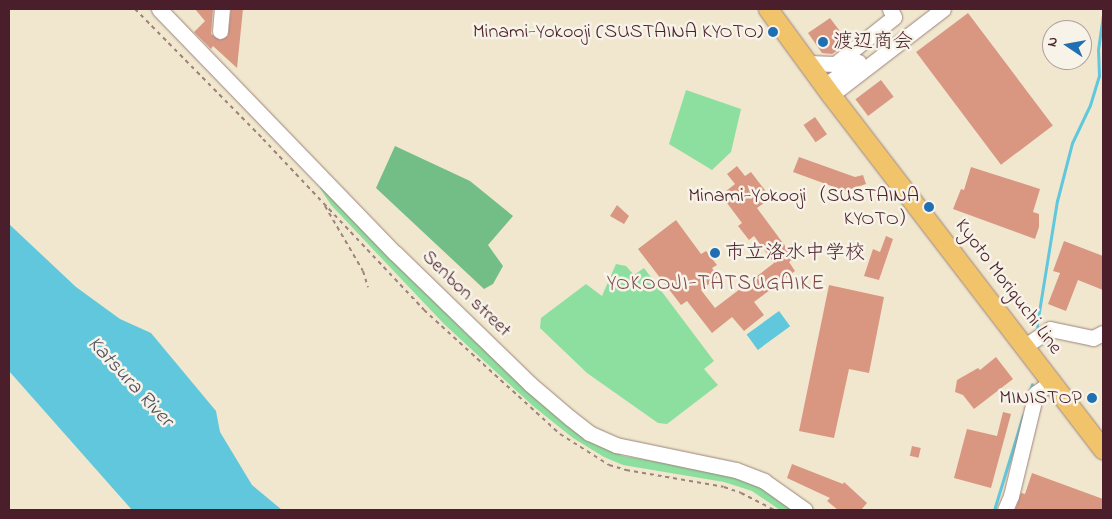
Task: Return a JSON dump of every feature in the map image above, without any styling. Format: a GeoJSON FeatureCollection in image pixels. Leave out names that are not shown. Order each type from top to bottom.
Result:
{"type":"FeatureCollection","features":[{"type":"Feature","properties":{"kind":"main road","name":"Kyoto Moriguchi Line"},"geometry":{"type":"LineString","coordinates":[[768,9],[828,91],[1034,339],[1052,382],[1103,450]]}},
{"type":"Feature","properties":{"kind":"street","name":"Senbon street"},"geometry":{"type":"LineString","coordinates":[[159,9],[395,253],[530,384],[589,433],[616,445],[736,470],[764,481],[805,510]]}},
{"type":"Feature","properties":{"kind":"street"},"geometry":{"type":"LineString","coordinates":[[220,31],[222,9]]}},
{"type":"Feature","properties":{"kind":"street"},"geometry":{"type":"LineString","coordinates":[[808,64],[835,64],[896,11]]}},
{"type":"Feature","properties":{"kind":"street"},"geometry":{"type":"LineString","coordinates":[[828,91],[911,22],[939,11]]}},
{"type":"Feature","properties":{"kind":"street"},"geometry":{"type":"LineString","coordinates":[[1034,339],[1050,329],[1093,338],[1103,333]]}},
{"type":"Feature","properties":{"kind":"street"},"geometry":{"type":"LineString","coordinates":[[1005,510],[1011,496],[1036,393],[1052,382]]}},
{"type":"Feature","properties":{"kind":"path"},"geometry":{"type":"LineString","coordinates":[[317,188],[321,201],[363,271],[368,287]]}},
{"type":"Feature","properties":{"kind":"green space"},"geometry":{"type":"Polygon","coordinates":[[[686,90],[741,109],[731,152],[712,170],[669,144],[686,90]]]}},
{"type":"Feature","properties":{"kind":"green space"},"geometry":{"type":"Polygon","coordinates":[[[395,146],[470,181],[513,216],[488,245],[503,266],[493,284],[484,289],[376,188],[395,146]]]}},
{"type":"Feature","properties":{"kind":"green space"},"geometry":{"type":"Polygon","coordinates":[[[321,183],[466,333],[577,431],[623,456],[706,470],[740,478],[776,494],[796,510],[780,510],[752,491],[724,482],[623,465],[604,457],[573,438],[533,406],[444,324],[331,205],[320,188],[321,183]]]}},
{"type":"Feature","properties":{"kind":"green space"},"geometry":{"type":"Polygon","coordinates":[[[616,264],[626,266],[634,275],[644,268],[714,361],[704,369],[718,385],[667,424],[658,423],[587,373],[540,328],[541,318],[586,284],[602,296],[616,264]]]}},
{"type":"Feature","properties":{"kind":"water","name":"Katsura River"},"geometry":{"type":"Polygon","coordinates":[[[9,224],[76,287],[120,319],[151,333],[216,411],[220,432],[252,485],[282,510],[132,510],[9,371],[9,224]]]}},
{"type":"Feature","properties":{"kind":"water"},"geometry":{"type":"Polygon","coordinates":[[[779,311],[790,326],[758,350],[747,335],[779,311]]]}},
{"type":"Feature","properties":{"kind":"building"},"geometry":{"type":"Polygon","coordinates":[[[195,9],[213,9],[211,34],[220,40],[228,36],[231,9],[243,9],[237,68],[213,46],[211,49],[194,32],[205,21],[195,9]]]}},
{"type":"Feature","properties":{"kind":"building"},"geometry":{"type":"Polygon","coordinates":[[[968,13],[1053,126],[1001,165],[916,52],[968,13]]]}},
{"type":"Feature","properties":{"kind":"building"},"geometry":{"type":"Polygon","coordinates":[[[830,18],[845,38],[835,46],[838,50],[832,54],[822,53],[808,33],[830,18]]]}},
{"type":"Feature","properties":{"kind":"building"},"geometry":{"type":"Polygon","coordinates":[[[881,80],[894,97],[868,116],[855,99],[881,80]]]}},
{"type":"Feature","properties":{"kind":"building"},"geometry":{"type":"Polygon","coordinates":[[[815,117],[827,134],[816,142],[804,125],[815,117]]]}},
{"type":"Feature","properties":{"kind":"building"},"geometry":{"type":"Polygon","coordinates":[[[799,157],[855,177],[863,175],[866,184],[845,191],[793,172],[799,157]]]}},
{"type":"Feature","properties":{"kind":"building"},"geometry":{"type":"Polygon","coordinates":[[[737,166],[745,176],[751,172],[771,198],[757,208],[794,258],[789,262],[795,271],[754,302],[764,315],[744,331],[732,317],[712,333],[687,301],[681,305],[638,249],[676,220],[701,254],[706,251],[717,265],[712,268],[718,277],[701,290],[715,308],[774,263],[754,236],[749,240],[738,226],[742,223],[721,195],[735,184],[727,174],[737,166]]]}},
{"type":"Feature","properties":{"kind":"building"},"geometry":{"type":"Polygon","coordinates":[[[971,167],[1040,189],[1033,212],[1039,214],[1039,227],[1035,239],[953,209],[961,189],[964,190],[971,167]]]}},
{"type":"Feature","properties":{"kind":"building"},"geometry":{"type":"Polygon","coordinates":[[[617,205],[629,216],[624,224],[610,216],[617,205]]]}},
{"type":"Feature","properties":{"kind":"building"},"geometry":{"type":"Polygon","coordinates":[[[886,236],[893,239],[879,280],[864,276],[873,249],[880,252],[886,236]]]}},
{"type":"Feature","properties":{"kind":"building"},"geometry":{"type":"Polygon","coordinates":[[[1064,241],[1103,256],[1103,290],[1078,280],[1066,311],[1048,304],[1060,273],[1053,271],[1064,241]]]}},
{"type":"Feature","properties":{"kind":"building"},"geometry":{"type":"Polygon","coordinates":[[[829,285],[884,297],[869,373],[849,369],[834,438],[799,431],[829,285]]]}},
{"type":"Feature","properties":{"kind":"building"},"geometry":{"type":"Polygon","coordinates":[[[996,357],[1013,379],[974,409],[963,395],[955,392],[957,380],[978,368],[980,370],[996,357]]]}},
{"type":"Feature","properties":{"kind":"building"},"geometry":{"type":"Polygon","coordinates":[[[1003,412],[1011,414],[991,488],[954,478],[967,429],[997,436],[1003,412]]]}},
{"type":"Feature","properties":{"kind":"building"},"geometry":{"type":"Polygon","coordinates":[[[912,446],[921,448],[919,458],[910,456],[912,446]]]}},
{"type":"Feature","properties":{"kind":"building"},"geometry":{"type":"Polygon","coordinates":[[[792,464],[843,484],[844,482],[867,503],[861,510],[838,510],[827,501],[830,498],[787,478],[792,464]]]}},
{"type":"Feature","properties":{"kind":"building"},"geometry":{"type":"Polygon","coordinates":[[[1032,473],[1103,499],[1103,510],[1015,510],[1021,493],[1025,494],[1032,473]]]}},
{"type":"Feature","properties":{"kind":"waterway"},"geometry":{"type":"LineString","coordinates":[[1038,332],[1037,324],[1057,201],[1072,143],[1090,105],[1099,76],[1098,50],[1103,16]]}},
{"type":"Feature","properties":{"kind":"waterway"},"geometry":{"type":"LineString","coordinates":[[1030,392],[1032,384]]}},
{"type":"Feature","properties":{"kind":"waterway"},"geometry":{"type":"LineString","coordinates":[[994,510],[1023,415]]}},
{"type":"Feature","properties":{"kind":"place","name":"Minami-Yokooji (SUSTAINA KYOTO)"},"geometry":{"type":"Point","coordinates":[773,32]}},
{"type":"Feature","properties":{"kind":"place","name":"渡辺商会"},"geometry":{"type":"Point","coordinates":[823,42]}},
{"type":"Feature","properties":{"kind":"place","name":"Minami-Yokooji（SUSTAINA KYOTO）"},"geometry":{"type":"Point","coordinates":[929,207]}},
{"type":"Feature","properties":{"kind":"place","name":"市立洛水中学校"},"geometry":{"type":"Point","coordinates":[715,253]}},
{"type":"Feature","properties":{"kind":"place","name":"MINISTOP"},"geometry":{"type":"Point","coordinates":[1092,398]}},
{"type":"Feature","properties":{"kind":"district","name":"YOKOOJI-TATSUGAIKE"},"geometry":{"type":"Point","coordinates":[716,284]}}]}
